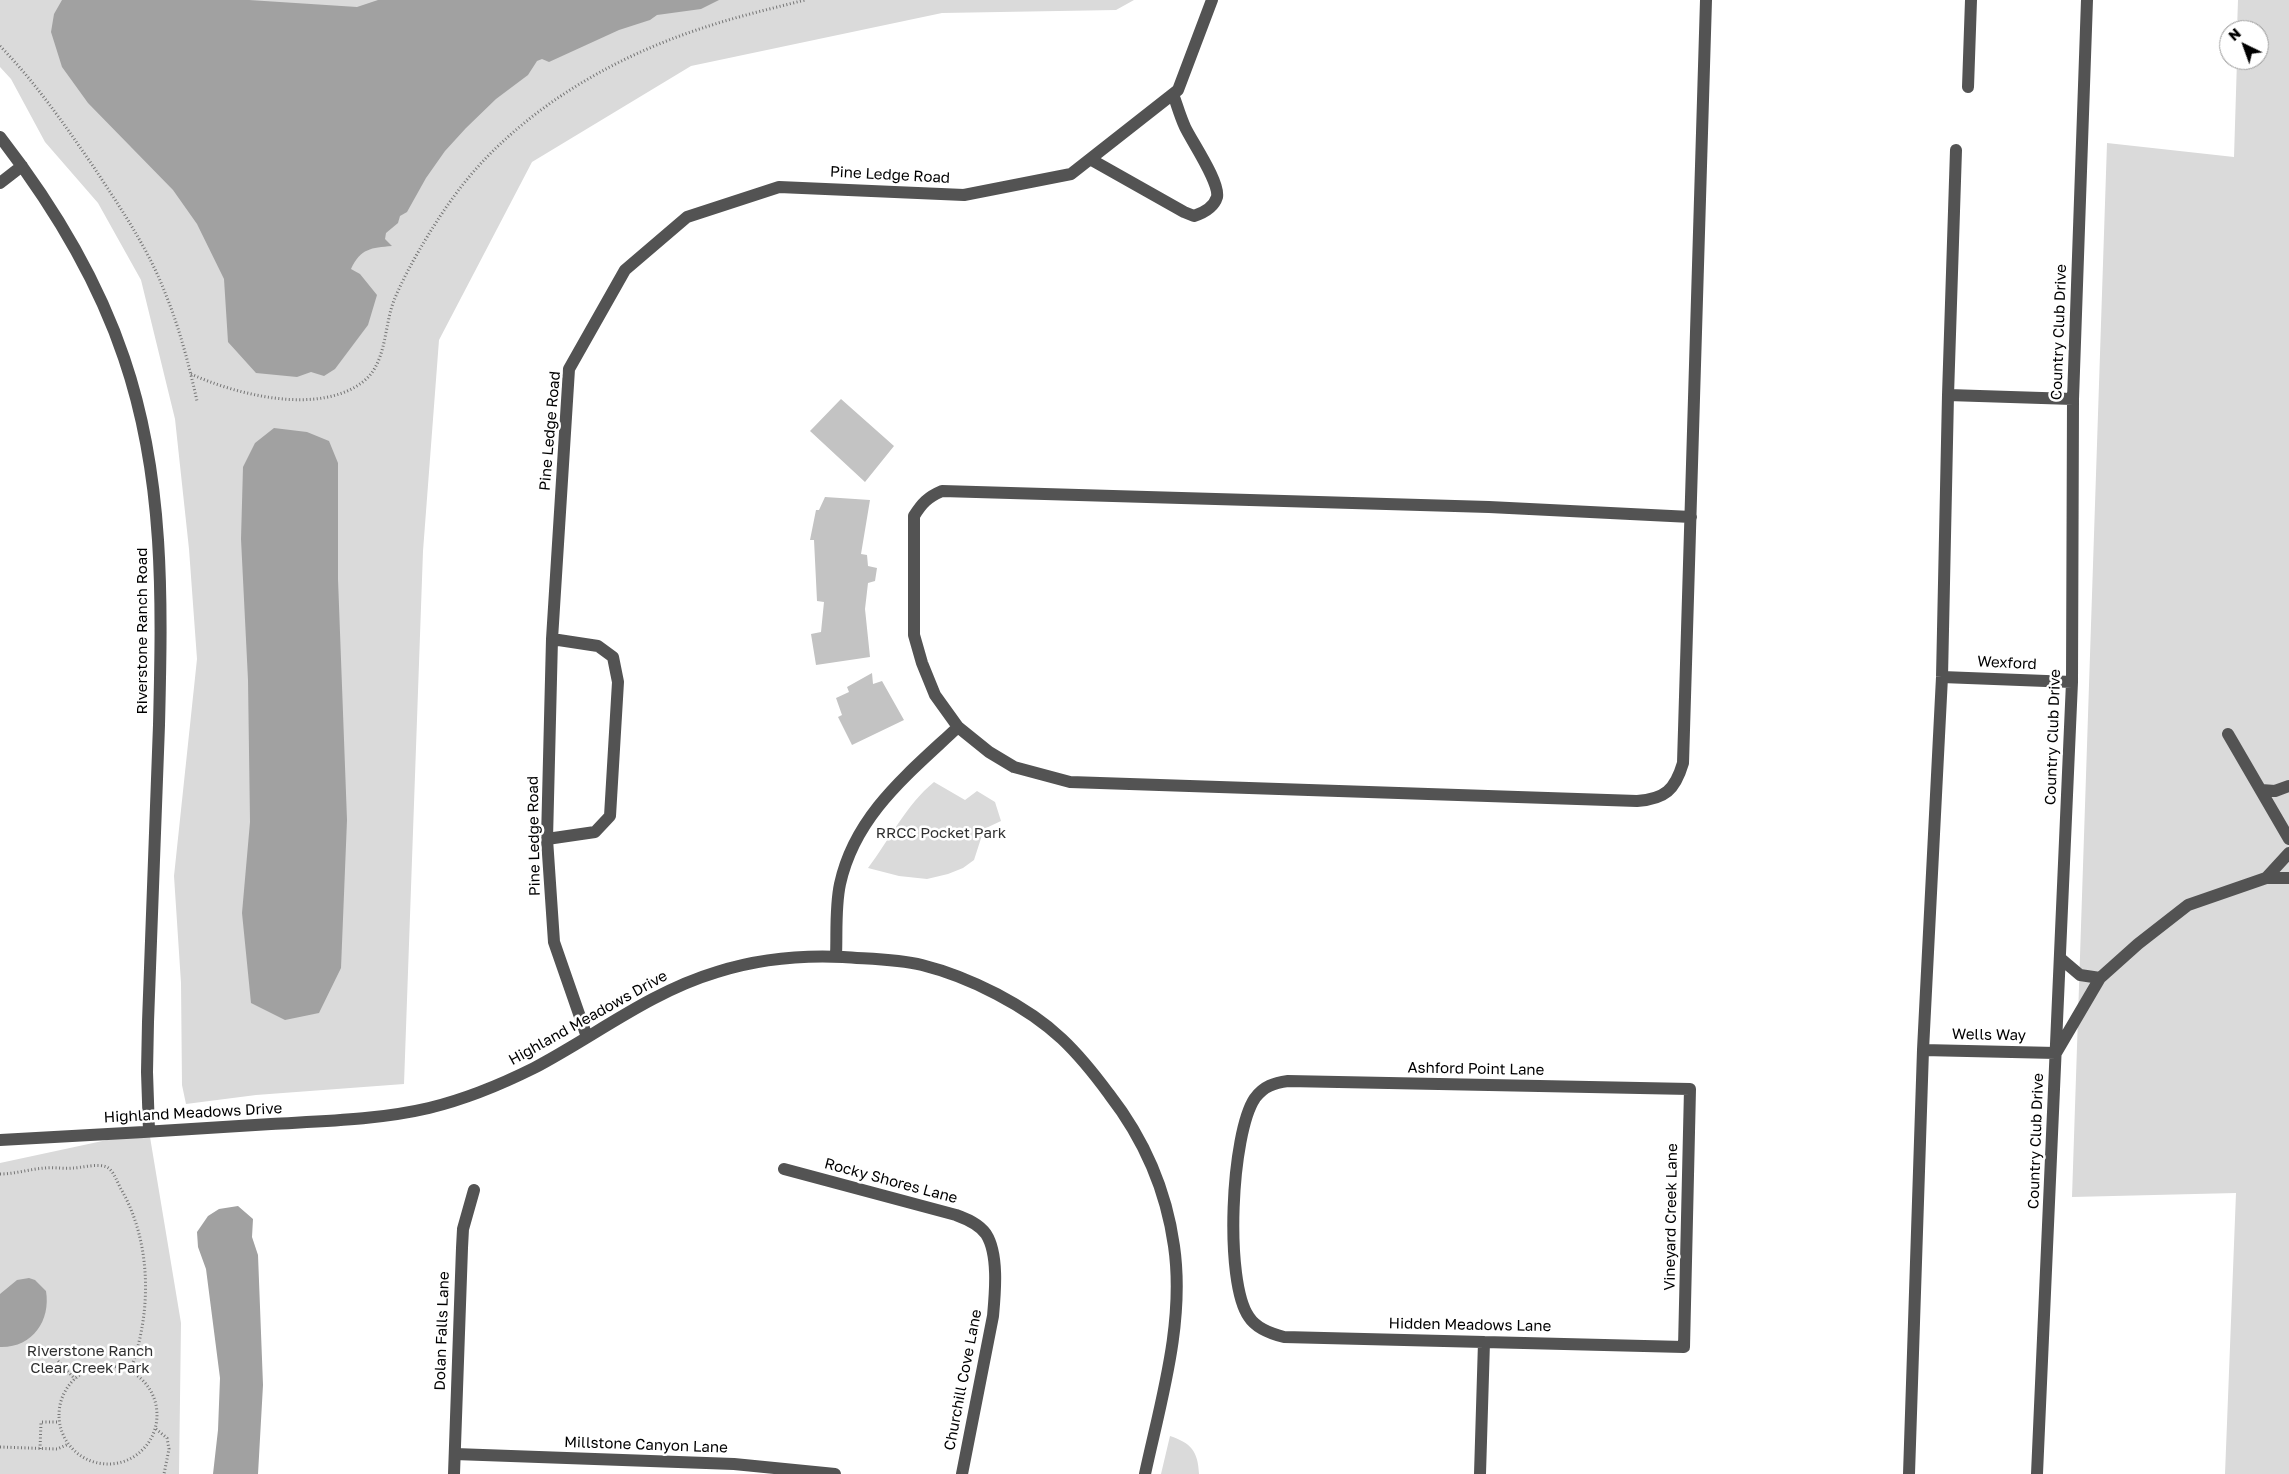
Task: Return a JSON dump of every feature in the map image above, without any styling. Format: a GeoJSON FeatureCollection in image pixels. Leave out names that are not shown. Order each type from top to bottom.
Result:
{"type":"FeatureCollection","features":[{"type":"Feature","properties":{"kind":"street","name":"Pine Ledge Road"},"geometry":{"type":"LineString","coordinates":[[587,1037],[554,942],[548,839],[552,639],[569,369],[624,270],[687,217],[779,186],[964,195],[1071,174],[1178,90],[1212,0]]}},
{"type":"Feature","properties":{"kind":"street"},"geometry":{"type":"LineString","coordinates":[[1691,517],[1490,507],[942,491],[930,496],[921,504],[914,516],[914,635],[922,663],[935,695],[958,727],[989,752],[1014,767],[1070,782],[1637,801],[1654,800],[1667,793],[1678,781],[1683,763],[1691,517],[1706,0]]}},
{"type":"Feature","properties":{"kind":"street"},"geometry":{"type":"LineString","coordinates":[[1968,87],[1971,0]]}},
{"type":"Feature","properties":{"kind":"street","name":"Country Club Drive"},"geometry":{"type":"LineString","coordinates":[[2037,1474],[2072,682],[2073,400],[2087,0]]}},
{"type":"Feature","properties":{"kind":"street"},"geometry":{"type":"LineString","coordinates":[[1090,159],[1184,212],[1194,216],[1204,213],[1213,205],[1217,196],[1214,183],[1185,126],[1173,94]]}},
{"type":"Feature","properties":{"kind":"street","name":"Riverstone Ranch Road"},"geometry":{"type":"LineString","coordinates":[[0,137],[22,166],[77,253],[102,300],[127,367],[139,411],[153,483],[161,567],[147,1038],[149,1131]]}},
{"type":"Feature","properties":{"kind":"street"},"geometry":{"type":"LineString","coordinates":[[1909,1474],[1922,1050],[1942,677],[1956,150]]}},
{"type":"Feature","properties":{"kind":"street"},"geometry":{"type":"LineString","coordinates":[[0,183],[22,166]]}},
{"type":"Feature","properties":{"kind":"street"},"geometry":{"type":"LineString","coordinates":[[1948,395],[2073,400]]}},
{"type":"Feature","properties":{"kind":"street"},"geometry":{"type":"LineString","coordinates":[[548,839],[596,832],[610,816],[618,682],[613,657],[598,646],[552,639]]}},
{"type":"Feature","properties":{"kind":"street","name":"Wexford"},"geometry":{"type":"LineString","coordinates":[[1942,677],[2072,682]]}},
{"type":"Feature","properties":{"kind":"street"},"geometry":{"type":"LineString","coordinates":[[836,957],[839,886],[847,857],[862,826],[884,799],[958,727]]}},
{"type":"Feature","properties":{"kind":"street"},"geometry":{"type":"LineString","coordinates":[[2228,734],[2289,839]]}},
{"type":"Feature","properties":{"kind":"street"},"geometry":{"type":"LineString","coordinates":[[2261,790],[2275,791],[2289,786]]}},
{"type":"Feature","properties":{"kind":"street"},"geometry":{"type":"LineString","coordinates":[[2266,878],[2289,852]]}},
{"type":"Feature","properties":{"kind":"street"},"geometry":{"type":"LineString","coordinates":[[2056,1052],[2100,978],[2138,944],[2188,905],[2266,878],[2289,878]]}},
{"type":"Feature","properties":{"kind":"street","name":"Highland Meadows Drive"},"geometry":{"type":"LineString","coordinates":[[0,1140],[397,1115],[463,1098],[498,1085],[535,1067],[672,989],[717,972],[759,961],[802,957],[881,959],[921,965],[979,986],[1034,1017],[1061,1038],[1081,1058],[1125,1115],[1144,1147],[1158,1178],[1170,1223],[1178,1279],[1176,1315],[1170,1358],[1145,1474]]}},
{"type":"Feature","properties":{"kind":"street"},"geometry":{"type":"LineString","coordinates":[[2060,958],[2080,975],[2100,978]]}},
{"type":"Feature","properties":{"kind":"street","name":"Wells Way"},"geometry":{"type":"LineString","coordinates":[[1922,1050],[2056,1052]]}},
{"type":"Feature","properties":{"kind":"street","name":"Ashford Point Lane"},"geometry":{"type":"LineString","coordinates":[[1258,1326],[1248,1316],[1240,1293],[1236,1263],[1234,1209],[1237,1165],[1243,1126],[1251,1105],[1264,1088],[1270,1084],[1288,1081],[1690,1089]]}},
{"type":"Feature","properties":{"kind":"street","name":"Vineyard Creek Lane"},"geometry":{"type":"LineString","coordinates":[[1684,1347],[1690,1089]]}},
{"type":"Feature","properties":{"kind":"street","name":"Rocky Shores Lane"},"geometry":{"type":"LineString","coordinates":[[784,1169],[956,1215],[967,1219],[986,1234]]}},
{"type":"Feature","properties":{"kind":"street","name":"Dolan Falls Lane"},"geometry":{"type":"LineString","coordinates":[[454,1474],[463,1229],[474,1190]]}},
{"type":"Feature","properties":{"kind":"street","name":"Churchill Cove Lane"},"geometry":{"type":"LineString","coordinates":[[962,1474],[993,1316],[995,1295],[993,1257],[986,1234]]}},
{"type":"Feature","properties":{"kind":"street","name":"Hidden Meadows Lane"},"geometry":{"type":"LineString","coordinates":[[1258,1326],[1284,1337],[1684,1347]]}},
{"type":"Feature","properties":{"kind":"street"},"geometry":{"type":"LineString","coordinates":[[1480,1474],[1484,1342]]}},
{"type":"Feature","properties":{"kind":"street","name":"Millstone Canyon Lane"},"geometry":{"type":"LineString","coordinates":[[454,1454],[734,1464],[835,1474]]}},
{"type":"Feature","properties":{"kind":"path"},"geometry":{"type":"LineString","coordinates":[[191,374],[215,385],[265,397],[314,399],[349,391],[366,380],[378,365],[393,304],[411,265],[440,215],[485,159],[536,113],[582,82],[660,44],[711,25],[805,0]]}},
{"type":"Feature","properties":{"kind":"path"},"geometry":{"type":"LineString","coordinates":[[0,46],[27,74],[66,126],[142,245],[166,293],[184,347],[198,401]]}},
{"type":"Feature","properties":{"kind":"path"},"geometry":{"type":"LineString","coordinates":[[0,1174],[46,1168],[101,1166],[111,1170],[137,1223],[143,1261],[146,1296],[138,1350],[130,1371]]}},
{"type":"Feature","properties":{"kind":"path"},"geometry":{"type":"LineString","coordinates":[[58,1362],[75,1379]]}},
{"type":"Feature","properties":{"kind":"path"},"geometry":{"type":"LineString","coordinates":[[102,1366],[114,1366],[130,1371],[139,1376],[152,1391],[157,1410],[156,1429],[150,1440],[134,1457],[111,1464],[87,1460],[69,1444],[62,1434],[59,1422],[62,1398],[75,1379],[87,1371],[102,1366]]}},
{"type":"Feature","properties":{"kind":"path"},"geometry":{"type":"LineString","coordinates":[[40,1449],[41,1422],[59,1422]]}},
{"type":"Feature","properties":{"kind":"path"},"geometry":{"type":"LineString","coordinates":[[156,1429],[167,1438],[168,1449],[164,1474]]}},
{"type":"Feature","properties":{"kind":"path"},"geometry":{"type":"LineString","coordinates":[[0,1447],[57,1449],[69,1444]]}},
{"type":"Feature","properties":{"kind":"green space"},"geometry":{"type":"Polygon","coordinates":[[[0,0],[1134,0],[1116,10],[942,13],[691,66],[532,162],[439,340],[423,551],[404,1084],[256,1095],[186,1104],[182,1085],[181,983],[174,876],[197,659],[189,549],[175,419],[141,280],[98,203],[45,142],[11,79],[0,67],[0,0]]]}},
{"type":"Feature","properties":{"kind":"green space"},"geometry":{"type":"Polygon","coordinates":[[[2238,0],[2289,0],[2289,1474],[2225,1474],[2236,1193],[2072,1197],[2107,143],[2234,157],[2237,70],[2269,70],[2269,20],[2237,20],[2238,0]]]}},
{"type":"Feature","properties":{"kind":"green space","name":"RRCC Pocket Park"},"geometry":{"type":"Polygon","coordinates":[[[934,782],[965,800],[977,791],[995,802],[1001,821],[984,829],[974,860],[963,868],[927,879],[899,876],[868,868],[915,801],[934,782]]]}},
{"type":"Feature","properties":{"kind":"green space","name":"Riverstone Ranch Clear Creek Park"},"geometry":{"type":"Polygon","coordinates":[[[149,1131],[181,1323],[179,1474],[0,1474],[0,1163],[149,1131]]]}},
{"type":"Feature","properties":{"kind":"green space"},"geometry":{"type":"Polygon","coordinates":[[[1170,1436],[1192,1449],[1197,1459],[1199,1474],[1161,1474],[1170,1436]]]}},
{"type":"Feature","properties":{"kind":"shaded area"},"geometry":{"type":"Polygon","coordinates":[[[62,0],[249,0],[357,7],[378,0],[719,0],[701,9],[657,15],[650,20],[619,30],[549,62],[542,59],[537,61],[528,75],[496,99],[445,151],[426,178],[407,212],[400,216],[398,223],[386,233],[385,239],[392,246],[367,250],[355,262],[351,269],[360,274],[377,295],[368,325],[335,369],[324,376],[311,372],[297,377],[256,373],[228,342],[224,279],[197,224],[173,190],[88,103],[62,67],[51,32],[54,14],[62,0]]]}},
{"type":"Feature","properties":{"kind":"shaded area"},"geometry":{"type":"Polygon","coordinates":[[[274,428],[307,432],[329,441],[338,463],[338,579],[347,820],[341,968],[319,1013],[285,1020],[251,1003],[242,913],[250,822],[248,680],[241,539],[243,467],[255,443],[274,428]]]}},
{"type":"Feature","properties":{"kind":"shaded area"},"geometry":{"type":"Polygon","coordinates":[[[238,1206],[253,1219],[252,1237],[258,1255],[263,1385],[258,1474],[213,1474],[218,1430],[220,1378],[206,1269],[198,1247],[197,1232],[208,1216],[219,1209],[238,1206]]]}},
{"type":"Feature","properties":{"kind":"shaded area"},"geometry":{"type":"Polygon","coordinates":[[[29,1278],[35,1280],[46,1291],[47,1302],[42,1322],[30,1338],[11,1346],[0,1347],[0,1294],[17,1280],[29,1278]]]}},
{"type":"Feature","properties":{"kind":"building"},"geometry":{"type":"Polygon","coordinates":[[[841,399],[894,446],[865,482],[810,431],[841,399]]]}},
{"type":"Feature","properties":{"kind":"building"},"geometry":{"type":"Polygon","coordinates":[[[825,497],[870,500],[861,554],[867,555],[868,566],[877,568],[875,581],[868,583],[865,609],[870,657],[816,665],[811,634],[821,632],[824,602],[817,601],[814,540],[810,540],[816,510],[819,510],[825,497]]]}},
{"type":"Feature","properties":{"kind":"building"},"geometry":{"type":"Polygon","coordinates":[[[872,673],[873,684],[882,681],[904,720],[852,745],[838,717],[842,715],[836,698],[849,692],[847,687],[872,673]]]}}]}
